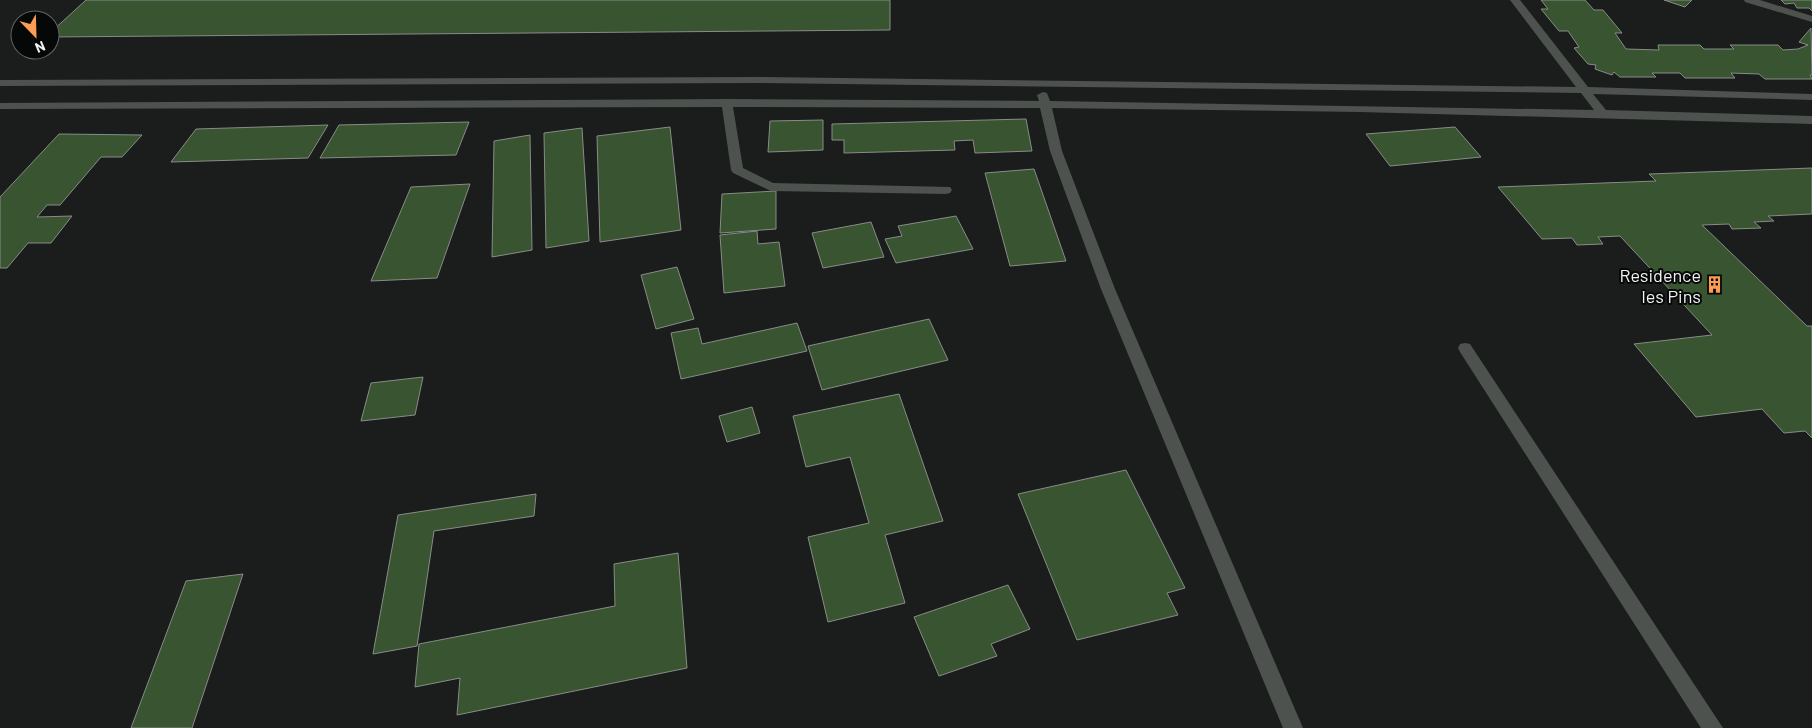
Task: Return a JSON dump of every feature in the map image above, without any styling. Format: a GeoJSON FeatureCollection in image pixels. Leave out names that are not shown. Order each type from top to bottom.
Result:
{"type":"FeatureCollection","features":[{"type":"Feature","properties":{"kind":"street"},"geometry":{"type":"LineString","coordinates":[[1515,0],[1602,112]]}},
{"type":"Feature","properties":{"kind":"street"},"geometry":{"type":"LineString","coordinates":[[1749,0],[1812,19]]}},
{"type":"Feature","properties":{"kind":"street"},"geometry":{"type":"LineString","coordinates":[[0,83],[755,80],[1584,90],[1812,97]]}},
{"type":"Feature","properties":{"kind":"street"},"geometry":{"type":"LineString","coordinates":[[211,105],[230,81]]}},
{"type":"Feature","properties":{"kind":"street"},"geometry":{"type":"LineString","coordinates":[[1042,84],[1044,105],[1056,151],[1108,289],[1293,728]]}},
{"type":"Feature","properties":{"kind":"street"},"geometry":{"type":"LineString","coordinates":[[727,102],[737,170],[771,187],[946,190]]}},
{"type":"Feature","properties":{"kind":"street"},"geometry":{"type":"LineString","coordinates":[[0,106],[727,102],[1602,112],[1812,120]]}},
{"type":"Feature","properties":{"kind":"street"},"geometry":{"type":"LineString","coordinates":[[1465,348],[1713,728]]}},
{"type":"Feature","properties":{"kind":"building"},"geometry":{"type":"Polygon","coordinates":[[[86,0],[890,0],[890,30],[60,37],[60,24],[86,0]]]}},
{"type":"Feature","properties":{"kind":"building"},"geometry":{"type":"Polygon","coordinates":[[[1541,0],[1585,0],[1594,10],[1603,10],[1622,33],[1615,33],[1626,49],[1659,50],[1658,45],[1700,45],[1704,49],[1734,49],[1730,45],[1778,45],[1783,50],[1798,49],[1808,45],[1799,42],[1811,28],[1812,75],[1810,75],[1812,79],[1765,79],[1759,74],[1731,73],[1735,78],[1685,78],[1680,73],[1652,73],[1656,77],[1620,77],[1614,72],[1612,75],[1595,69],[1596,65],[1588,64],[1574,48],[1579,47],[1568,31],[1559,31],[1541,9],[1548,9],[1541,0]]]}},
{"type":"Feature","properties":{"kind":"building"},"geometry":{"type":"Polygon","coordinates":[[[1664,0],[1692,0],[1685,7],[1664,0]]]}},
{"type":"Feature","properties":{"kind":"building"},"geometry":{"type":"Polygon","coordinates":[[[1781,0],[1812,0],[1812,11],[1809,8],[1797,8],[1794,3],[1785,4],[1781,0]]]}},
{"type":"Feature","properties":{"kind":"building"},"geometry":{"type":"Polygon","coordinates":[[[1026,119],[1032,151],[975,153],[973,140],[954,141],[955,150],[844,153],[844,140],[832,140],[832,124],[1026,119]]]}},
{"type":"Feature","properties":{"kind":"building"},"geometry":{"type":"Polygon","coordinates":[[[823,120],[823,150],[768,152],[770,121],[823,120]]]}},
{"type":"Feature","properties":{"kind":"building"},"geometry":{"type":"Polygon","coordinates":[[[469,122],[456,155],[320,158],[339,125],[469,122]]]}},
{"type":"Feature","properties":{"kind":"building"},"geometry":{"type":"Polygon","coordinates":[[[328,125],[308,158],[171,162],[196,129],[328,125]]]}},
{"type":"Feature","properties":{"kind":"building"},"geometry":{"type":"Polygon","coordinates":[[[670,127],[681,230],[600,242],[597,136],[670,127]]]}},
{"type":"Feature","properties":{"kind":"building"},"geometry":{"type":"Polygon","coordinates":[[[1455,127],[1481,157],[1390,166],[1366,134],[1455,127]]]}},
{"type":"Feature","properties":{"kind":"building"},"geometry":{"type":"Polygon","coordinates":[[[582,128],[589,241],[546,248],[544,133],[582,128]]]}},
{"type":"Feature","properties":{"kind":"building"},"geometry":{"type":"Polygon","coordinates":[[[59,134],[142,135],[122,157],[101,157],[60,205],[47,205],[37,217],[72,216],[51,243],[28,243],[7,268],[0,268],[0,197],[59,134]]]}},
{"type":"Feature","properties":{"kind":"building"},"geometry":{"type":"Polygon","coordinates":[[[530,135],[532,250],[492,257],[494,141],[530,135]]]}},
{"type":"Feature","properties":{"kind":"building","name":"Residence les Pins"},"geometry":{"type":"Polygon","coordinates":[[[1812,168],[1812,214],[1768,216],[1774,221],[1754,222],[1761,228],[1732,229],[1729,224],[1702,225],[1807,326],[1812,326],[1812,438],[1805,431],[1784,433],[1762,409],[1696,417],[1634,344],[1712,335],[1620,236],[1598,237],[1603,244],[1577,245],[1572,238],[1542,239],[1498,187],[1656,181],[1649,174],[1812,168]]]}},
{"type":"Feature","properties":{"kind":"building"},"geometry":{"type":"Polygon","coordinates":[[[1034,169],[1066,261],[1010,266],[985,173],[1034,169]]]}},
{"type":"Feature","properties":{"kind":"building"},"geometry":{"type":"Polygon","coordinates":[[[470,184],[437,278],[371,281],[411,187],[470,184]]]}},
{"type":"Feature","properties":{"kind":"building"},"geometry":{"type":"Polygon","coordinates":[[[776,191],[776,229],[720,233],[722,194],[776,191]]]}},
{"type":"Feature","properties":{"kind":"building"},"geometry":{"type":"Polygon","coordinates":[[[956,216],[973,249],[896,263],[885,239],[902,236],[898,226],[956,216]]]}},
{"type":"Feature","properties":{"kind":"building"},"geometry":{"type":"Polygon","coordinates":[[[871,222],[884,257],[823,268],[812,233],[871,222]]]}},
{"type":"Feature","properties":{"kind":"building"},"geometry":{"type":"Polygon","coordinates":[[[757,231],[758,244],[779,242],[785,286],[724,293],[720,235],[757,231]]]}},
{"type":"Feature","properties":{"kind":"building"},"geometry":{"type":"Polygon","coordinates":[[[677,267],[694,319],[656,329],[641,275],[677,267]]]}},
{"type":"Feature","properties":{"kind":"building"},"geometry":{"type":"Polygon","coordinates":[[[929,319],[948,360],[822,390],[808,346],[929,319]]]}},
{"type":"Feature","properties":{"kind":"building"},"geometry":{"type":"Polygon","coordinates":[[[797,323],[807,351],[681,379],[671,333],[698,328],[702,344],[797,323]]]}},
{"type":"Feature","properties":{"kind":"building"},"geometry":{"type":"Polygon","coordinates":[[[423,377],[415,415],[361,421],[371,383],[423,377]]]}},
{"type":"Feature","properties":{"kind":"building"},"geometry":{"type":"Polygon","coordinates":[[[899,394],[943,521],[885,535],[905,603],[828,622],[808,537],[869,523],[850,457],[806,467],[793,416],[899,394]]]}},
{"type":"Feature","properties":{"kind":"building"},"geometry":{"type":"Polygon","coordinates":[[[752,407],[760,433],[727,442],[719,416],[752,407]]]}},
{"type":"Feature","properties":{"kind":"building"},"geometry":{"type":"Polygon","coordinates":[[[1126,470],[1185,588],[1167,593],[1178,615],[1077,640],[1018,494],[1126,470]]]}},
{"type":"Feature","properties":{"kind":"building"},"geometry":{"type":"Polygon","coordinates":[[[536,494],[534,516],[434,531],[417,646],[373,654],[398,515],[536,494]]]}},
{"type":"Feature","properties":{"kind":"building"},"geometry":{"type":"Polygon","coordinates":[[[678,553],[687,668],[457,715],[460,678],[415,687],[419,644],[615,606],[614,564],[678,553]]]}},
{"type":"Feature","properties":{"kind":"building"},"geometry":{"type":"Polygon","coordinates":[[[243,574],[192,728],[131,728],[186,581],[243,574]]]}},
{"type":"Feature","properties":{"kind":"building"},"geometry":{"type":"Polygon","coordinates":[[[1008,585],[1030,629],[991,644],[997,656],[939,676],[914,617],[1008,585]]]}},
{"type":"Feature","properties":{"kind":"place","name":"Residence les Pins"},"geometry":{"type":"Point","coordinates":[1715,285]}}]}
